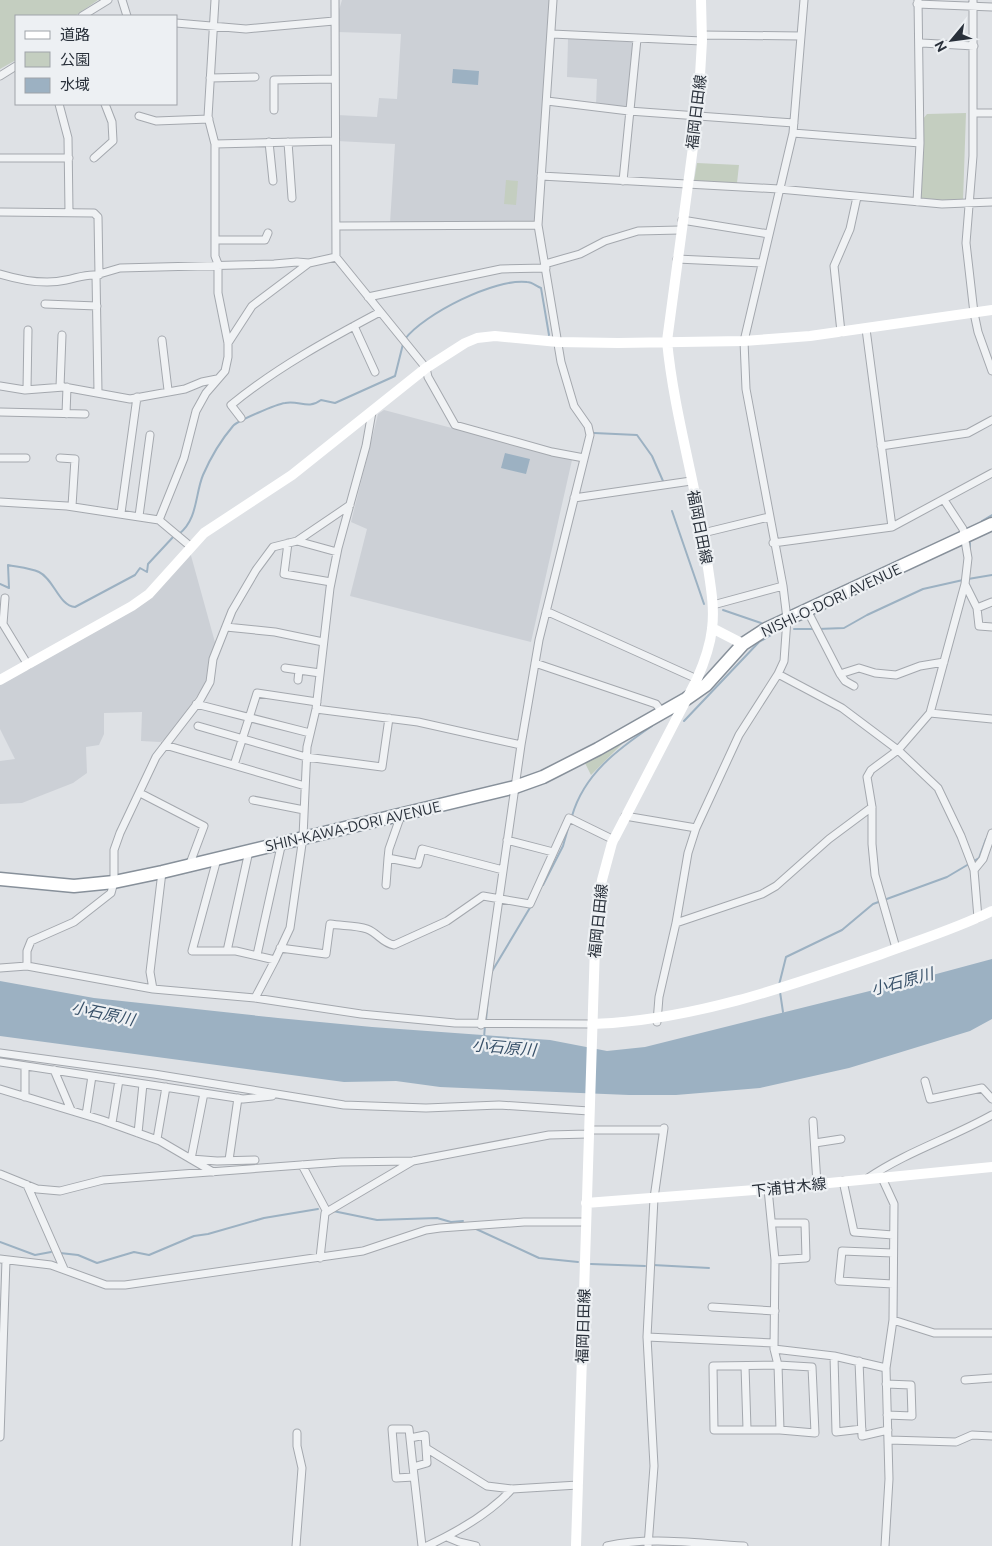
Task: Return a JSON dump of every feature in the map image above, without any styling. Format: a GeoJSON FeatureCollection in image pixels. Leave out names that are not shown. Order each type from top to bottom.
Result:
{"type":"FeatureCollection","features":[{"type":"Feature","properties":{"kind":"highway","name":"NISHI-O-DORI AVENUE"},"geometry":{"type":"LineString","coordinates":[[686,699],[706,685],[744,644],[787,620],[992,524]]}},
{"type":"Feature","properties":{"kind":"highway","name":"SHIN-KAWA-DORI AVENUE"},"geometry":{"type":"LineString","coordinates":[[0,879],[74,886],[114,882],[217,860],[282,842],[515,787],[543,777],[686,699]]}},
{"type":"Feature","properties":{"kind":"main road","name":"福岡日田線"},"geometry":{"type":"LineString","coordinates":[[576,1546],[596,914],[602,880],[614,840],[697,680],[708,652],[712,628],[713,605],[703,532],[670,372],[667,341],[697,116],[702,38],[701,0]]}},
{"type":"Feature","properties":{"kind":"main road"},"geometry":{"type":"LineString","coordinates":[[0,678],[28,665],[132,606],[149,594],[190,546],[204,533],[292,474],[426,368],[465,343],[477,338],[495,336],[558,342],[744,341],[866,329],[992,310]]}},
{"type":"Feature","properties":{"kind":"main road"},"geometry":{"type":"LineString","coordinates":[[712,628],[744,644]]}},
{"type":"Feature","properties":{"kind":"main road"},"geometry":{"type":"LineString","coordinates":[[592,1028],[658,1020],[797,983],[978,918],[992,911]]}},
{"type":"Feature","properties":{"kind":"main road","name":"下浦甘木線"},"geometry":{"type":"LineString","coordinates":[[586,1203],[768,1189],[992,1167]]}},
{"type":"Feature","properties":{"kind":"street"},"geometry":{"type":"LineString","coordinates":[[84,15],[108,0]]}},
{"type":"Feature","properties":{"kind":"street"},"geometry":{"type":"LineString","coordinates":[[122,0],[127,15]]}},
{"type":"Feature","properties":{"kind":"street"},"geometry":{"type":"LineString","coordinates":[[159,520],[184,458],[196,411],[206,392],[225,371],[228,343],[219,301],[218,264],[215,256],[215,144],[209,119],[215,0]]}},
{"type":"Feature","properties":{"kind":"street"},"geometry":{"type":"LineString","coordinates":[[335,0],[334,141],[337,226],[336,257],[426,368],[428,377],[455,425],[545,450],[584,458]]}},
{"type":"Feature","properties":{"kind":"street"},"geometry":{"type":"LineString","coordinates":[[481,1025],[521,745],[535,663],[546,611],[590,435],[588,426],[574,406],[561,362],[538,224],[553,0]]}},
{"type":"Feature","properties":{"kind":"street"},"geometry":{"type":"LineString","coordinates":[[658,1020],[659,997],[676,923],[688,853],[696,828],[739,735],[778,674],[786,652],[787,620],[783,586],[773,543],[746,389],[744,341],[793,133],[804,0]]}},
{"type":"Feature","properties":{"kind":"street"},"geometry":{"type":"LineString","coordinates":[[917,202],[920,144],[919,45],[917,40],[918,2],[973,4],[992,8]]}},
{"type":"Feature","properties":{"kind":"street"},"geometry":{"type":"LineString","coordinates":[[973,4],[973,156],[966,243],[974,313],[978,332],[992,370]]}},
{"type":"Feature","properties":{"kind":"street"},"geometry":{"type":"LineString","coordinates":[[178,23],[246,29],[334,21]]}},
{"type":"Feature","properties":{"kind":"street"},"geometry":{"type":"LineString","coordinates":[[552,34],[637,39],[801,36]]}},
{"type":"Feature","properties":{"kind":"street"},"geometry":{"type":"LineString","coordinates":[[623,181],[637,39]]}},
{"type":"Feature","properties":{"kind":"street"},"geometry":{"type":"LineString","coordinates":[[919,45],[922,43],[974,46]]}},
{"type":"Feature","properties":{"kind":"street"},"geometry":{"type":"LineString","coordinates":[[0,76],[15,67]]}},
{"type":"Feature","properties":{"kind":"street"},"geometry":{"type":"LineString","coordinates":[[210,78],[255,77]]}},
{"type":"Feature","properties":{"kind":"street"},"geometry":{"type":"LineString","coordinates":[[274,110],[274,80],[334,79]]}},
{"type":"Feature","properties":{"kind":"street"},"geometry":{"type":"LineString","coordinates":[[547,101],[629,111],[794,123]]}},
{"type":"Feature","properties":{"kind":"street"},"geometry":{"type":"LineString","coordinates":[[59,105],[68,138],[70,212]]}},
{"type":"Feature","properties":{"kind":"street"},"geometry":{"type":"LineString","coordinates":[[94,158],[113,141],[112,122],[105,105]]}},
{"type":"Feature","properties":{"kind":"street"},"geometry":{"type":"LineString","coordinates":[[973,113],[992,113]]}},
{"type":"Feature","properties":{"kind":"street"},"geometry":{"type":"LineString","coordinates":[[139,116],[156,121],[209,119]]}},
{"type":"Feature","properties":{"kind":"street"},"geometry":{"type":"LineString","coordinates":[[793,133],[920,144]]}},
{"type":"Feature","properties":{"kind":"street"},"geometry":{"type":"LineString","coordinates":[[215,144],[334,141]]}},
{"type":"Feature","properties":{"kind":"street"},"geometry":{"type":"LineString","coordinates":[[269,142],[273,181]]}},
{"type":"Feature","properties":{"kind":"street"},"geometry":{"type":"LineString","coordinates":[[288,142],[292,198]]}},
{"type":"Feature","properties":{"kind":"street"},"geometry":{"type":"LineString","coordinates":[[0,158],[69,158]]}},
{"type":"Feature","properties":{"kind":"street"},"geometry":{"type":"LineString","coordinates":[[541,176],[779,189],[917,202],[992,202]]}},
{"type":"Feature","properties":{"kind":"street"},"geometry":{"type":"LineString","coordinates":[[842,332],[834,266],[850,229],[857,196]]}},
{"type":"Feature","properties":{"kind":"street"},"geometry":{"type":"LineString","coordinates":[[0,212],[94,212],[98,217],[98,392]]}},
{"type":"Feature","properties":{"kind":"street"},"geometry":{"type":"LineString","coordinates":[[337,226],[538,224]]}},
{"type":"Feature","properties":{"kind":"street"},"geometry":{"type":"LineString","coordinates":[[368,297],[501,269],[545,266],[580,254],[605,241],[638,231],[681,225],[769,234]]}},
{"type":"Feature","properties":{"kind":"street"},"geometry":{"type":"LineString","coordinates":[[215,240],[265,240],[268,238],[268,233]]}},
{"type":"Feature","properties":{"kind":"street"},"geometry":{"type":"LineString","coordinates":[[228,343],[252,306],[309,264],[336,257]]}},
{"type":"Feature","properties":{"kind":"street"},"geometry":{"type":"LineString","coordinates":[[677,259],[762,263]]}},
{"type":"Feature","properties":{"kind":"street"},"geometry":{"type":"LineString","coordinates":[[0,274],[22,280],[64,281],[88,274],[98,275],[120,268],[297,262],[309,264]]}},
{"type":"Feature","properties":{"kind":"street"},"geometry":{"type":"LineString","coordinates":[[45,304],[97,306]]}},
{"type":"Feature","properties":{"kind":"street"},"geometry":{"type":"LineString","coordinates":[[241,418],[231,404],[264,380],[380,312]]}},
{"type":"Feature","properties":{"kind":"street"},"geometry":{"type":"LineString","coordinates":[[354,326],[375,372]]}},
{"type":"Feature","properties":{"kind":"street"},"geometry":{"type":"LineString","coordinates":[[866,329],[892,527]]}},
{"type":"Feature","properties":{"kind":"street"},"geometry":{"type":"LineString","coordinates":[[27,389],[28,330]]}},
{"type":"Feature","properties":{"kind":"street"},"geometry":{"type":"LineString","coordinates":[[62,335],[63,387],[66,414]]}},
{"type":"Feature","properties":{"kind":"street"},"geometry":{"type":"LineString","coordinates":[[162,340],[168,390]]}},
{"type":"Feature","properties":{"kind":"street"},"geometry":{"type":"LineString","coordinates":[[0,386],[27,389],[63,387],[130,399],[168,390],[184,389],[216,379]]}},
{"type":"Feature","properties":{"kind":"street"},"geometry":{"type":"LineString","coordinates":[[121,513],[137,397]]}},
{"type":"Feature","properties":{"kind":"street"},"geometry":{"type":"LineString","coordinates":[[0,412],[85,414]]}},
{"type":"Feature","properties":{"kind":"street"},"geometry":{"type":"LineString","coordinates":[[255,998],[290,928],[303,837],[306,757],[316,705],[331,582],[337,552],[366,446],[372,412]]}},
{"type":"Feature","properties":{"kind":"street"},"geometry":{"type":"LineString","coordinates":[[881,446],[968,433],[992,420]]}},
{"type":"Feature","properties":{"kind":"street"},"geometry":{"type":"LineString","coordinates":[[139,516],[150,435]]}},
{"type":"Feature","properties":{"kind":"street"},"geometry":{"type":"LineString","coordinates":[[0,458],[26,458]]}},
{"type":"Feature","properties":{"kind":"street"},"geometry":{"type":"LineString","coordinates":[[60,458],[75,459],[72,506]]}},
{"type":"Feature","properties":{"kind":"street"},"geometry":{"type":"LineString","coordinates":[[773,543],[892,527],[992,472]]}},
{"type":"Feature","properties":{"kind":"street"},"geometry":{"type":"LineString","coordinates":[[574,498],[692,481]]}},
{"type":"Feature","properties":{"kind":"street"},"geometry":{"type":"LineString","coordinates":[[896,948],[875,875],[872,844],[872,807],[867,777],[871,770],[898,750],[930,713],[965,581],[968,558],[963,529],[944,500]]}},
{"type":"Feature","properties":{"kind":"street"},"geometry":{"type":"LineString","coordinates":[[0,502],[72,506],[159,520],[190,546]]}},
{"type":"Feature","properties":{"kind":"street"},"geometry":{"type":"LineString","coordinates":[[27,966],[27,951],[31,941],[74,922],[111,893],[114,882],[114,850],[156,757],[210,682],[213,659],[226,627],[243,591],[273,547],[297,541],[350,505]]}},
{"type":"Feature","properties":{"kind":"street"},"geometry":{"type":"LineString","coordinates":[[703,532],[769,517]]}},
{"type":"Feature","properties":{"kind":"street"},"geometry":{"type":"LineString","coordinates":[[297,541],[337,552]]}},
{"type":"Feature","properties":{"kind":"street"},"geometry":{"type":"LineString","coordinates":[[288,543],[284,574],[331,582]]}},
{"type":"Feature","properties":{"kind":"street"},"geometry":{"type":"LineString","coordinates":[[965,581],[977,608],[979,626],[992,627]]}},
{"type":"Feature","properties":{"kind":"street"},"geometry":{"type":"LineString","coordinates":[[713,605],[783,586]]}},
{"type":"Feature","properties":{"kind":"street"},"geometry":{"type":"LineString","coordinates":[[5,598],[2,624],[28,665]]}},
{"type":"Feature","properties":{"kind":"street"},"geometry":{"type":"LineString","coordinates":[[977,608],[992,602]]}},
{"type":"Feature","properties":{"kind":"street"},"geometry":{"type":"LineString","coordinates":[[808,610],[840,674],[845,681],[854,686]]}},
{"type":"Feature","properties":{"kind":"street"},"geometry":{"type":"LineString","coordinates":[[546,611],[697,680]]}},
{"type":"Feature","properties":{"kind":"street"},"geometry":{"type":"LineString","coordinates":[[226,627],[275,632],[323,642]]}},
{"type":"Feature","properties":{"kind":"street"},"geometry":{"type":"LineString","coordinates":[[840,674],[860,668],[875,673],[896,675],[920,666],[944,662]]}},
{"type":"Feature","properties":{"kind":"street"},"geometry":{"type":"LineString","coordinates":[[535,663],[656,704],[662,712]]}},
{"type":"Feature","properties":{"kind":"street"},"geometry":{"type":"LineString","coordinates":[[285,668],[320,673]]}},
{"type":"Feature","properties":{"kind":"street"},"geometry":{"type":"LineString","coordinates":[[298,680],[299,670]]}},
{"type":"Feature","properties":{"kind":"street"},"geometry":{"type":"LineString","coordinates":[[778,674],[842,708],[898,750],[938,788],[961,836],[974,870],[978,918]]}},
{"type":"Feature","properties":{"kind":"street"},"geometry":{"type":"LineString","coordinates":[[234,765],[257,693],[418,722],[521,745]]}},
{"type":"Feature","properties":{"kind":"street"},"geometry":{"type":"LineString","coordinates":[[196,704],[310,733]]}},
{"type":"Feature","properties":{"kind":"street"},"geometry":{"type":"LineString","coordinates":[[930,713],[992,719]]}},
{"type":"Feature","properties":{"kind":"street"},"geometry":{"type":"LineString","coordinates":[[198,726],[243,737],[306,757],[382,767],[389,718]]}},
{"type":"Feature","properties":{"kind":"street"},"geometry":{"type":"LineString","coordinates":[[164,745],[305,786]]}},
{"type":"Feature","properties":{"kind":"street"},"geometry":{"type":"LineString","coordinates":[[140,793],[204,826],[188,866]]}},
{"type":"Feature","properties":{"kind":"street"},"geometry":{"type":"LineString","coordinates":[[253,800],[304,810]]}},
{"type":"Feature","properties":{"kind":"street"},"geometry":{"type":"LineString","coordinates":[[676,923],[762,894],[776,886],[829,839],[872,807]]}},
{"type":"Feature","properties":{"kind":"street"},"geometry":{"type":"LineString","coordinates":[[386,884],[389,849],[401,815]]}},
{"type":"Feature","properties":{"kind":"street"},"geometry":{"type":"LineString","coordinates":[[625,816],[696,828]]}},
{"type":"Feature","properties":{"kind":"street"},"geometry":{"type":"LineString","coordinates":[[280,948],[326,954],[330,924],[365,928],[376,933],[386,944],[394,945],[447,921],[483,896],[530,904],[553,852],[572,820],[614,840]]}},
{"type":"Feature","properties":{"kind":"street"},"geometry":{"type":"LineString","coordinates":[[974,870],[982,859],[992,833]]}},
{"type":"Feature","properties":{"kind":"street"},"geometry":{"type":"LineString","coordinates":[[507,840],[553,852]]}},
{"type":"Feature","properties":{"kind":"street"},"geometry":{"type":"LineString","coordinates":[[257,955],[282,842]]}},
{"type":"Feature","properties":{"kind":"street"},"geometry":{"type":"LineString","coordinates":[[388,858],[418,864],[422,849],[503,870]]}},
{"type":"Feature","properties":{"kind":"street"},"geometry":{"type":"LineString","coordinates":[[227,951],[249,851]]}},
{"type":"Feature","properties":{"kind":"street"},"geometry":{"type":"LineString","coordinates":[[217,860],[192,950],[227,951],[257,955],[275,960]]}},
{"type":"Feature","properties":{"kind":"street"},"geometry":{"type":"LineString","coordinates":[[153,989],[150,972],[162,872]]}},
{"type":"Feature","properties":{"kind":"street"},"geometry":{"type":"LineString","coordinates":[[0,968],[27,966],[153,989],[255,998],[366,1014],[481,1025],[592,1028]]}},
{"type":"Feature","properties":{"kind":"street"},"geometry":{"type":"LineString","coordinates":[[0,1053],[154,1074],[344,1105],[426,1108],[499,1105],[589,1109]]}},
{"type":"Feature","properties":{"kind":"street"},"geometry":{"type":"LineString","coordinates":[[0,1062],[238,1098],[282,1095]]}},
{"type":"Feature","properties":{"kind":"street"},"geometry":{"type":"LineString","coordinates":[[25,1066],[25,1096]]}},
{"type":"Feature","properties":{"kind":"street"},"geometry":{"type":"LineString","coordinates":[[54,1070],[71,1110]]}},
{"type":"Feature","properties":{"kind":"street"},"geometry":{"type":"LineString","coordinates":[[86,1115],[92,1076]]}},
{"type":"Feature","properties":{"kind":"street"},"geometry":{"type":"LineString","coordinates":[[112,1123],[119,1080]]}},
{"type":"Feature","properties":{"kind":"street"},"geometry":{"type":"LineString","coordinates":[[925,1080],[930,1099],[982,1088],[992,1099]]}},
{"type":"Feature","properties":{"kind":"street"},"geometry":{"type":"LineString","coordinates":[[138,1133],[143,1084]]}},
{"type":"Feature","properties":{"kind":"street"},"geometry":{"type":"LineString","coordinates":[[157,1139],[166,1087]]}},
{"type":"Feature","properties":{"kind":"street"},"geometry":{"type":"LineString","coordinates":[[0,1089],[112,1123],[157,1139],[214,1172]]}},
{"type":"Feature","properties":{"kind":"street"},"geometry":{"type":"LineString","coordinates":[[191,1159],[204,1092]]}},
{"type":"Feature","properties":{"kind":"street"},"geometry":{"type":"LineString","coordinates":[[229,1160],[238,1098]]}},
{"type":"Feature","properties":{"kind":"street"},"geometry":{"type":"LineString","coordinates":[[867,1179],[893,1161],[960,1133],[992,1115]]}},
{"type":"Feature","properties":{"kind":"street"},"geometry":{"type":"LineString","coordinates":[[814,1121],[817,1184]]}},
{"type":"Feature","properties":{"kind":"street"},"geometry":{"type":"LineString","coordinates":[[0,1174],[37,1188],[60,1191],[103,1180],[302,1165],[384,1160],[413,1161],[549,1135],[664,1129],[654,1198],[647,1337],[654,1466],[649,1544]]}},
{"type":"Feature","properties":{"kind":"street"},"geometry":{"type":"LineString","coordinates":[[815,1143],[841,1139]]}},
{"type":"Feature","properties":{"kind":"street"},"geometry":{"type":"LineString","coordinates":[[191,1159],[255,1160]]}},
{"type":"Feature","properties":{"kind":"street"},"geometry":{"type":"LineString","coordinates":[[327,1212],[413,1161]]}},
{"type":"Feature","properties":{"kind":"street"},"geometry":{"type":"LineString","coordinates":[[302,1165],[327,1212],[320,1258]]}},
{"type":"Feature","properties":{"kind":"street"},"geometry":{"type":"LineString","coordinates":[[882,1178],[894,1204],[893,1320],[886,1368],[889,1440],[885,1546]]}},
{"type":"Feature","properties":{"kind":"street"},"geometry":{"type":"LineString","coordinates":[[843,1182],[854,1232],[893,1235]]}},
{"type":"Feature","properties":{"kind":"street"},"geometry":{"type":"LineString","coordinates":[[27,1185],[64,1269]]}},
{"type":"Feature","properties":{"kind":"street"},"geometry":{"type":"LineString","coordinates":[[768,1189],[775,1260],[774,1346],[778,1366],[780,1430]]}},
{"type":"Feature","properties":{"kind":"street"},"geometry":{"type":"LineString","coordinates":[[0,1437],[3,1259],[64,1269],[106,1285],[125,1285],[363,1251],[426,1230],[440,1228],[524,1222],[586,1222]]}},
{"type":"Feature","properties":{"kind":"street"},"geometry":{"type":"LineString","coordinates":[[772,1223],[805,1224],[806,1258],[775,1260]]}},
{"type":"Feature","properties":{"kind":"street"},"geometry":{"type":"LineString","coordinates":[[893,1254],[842,1251],[839,1281],[893,1284]]}},
{"type":"Feature","properties":{"kind":"street"},"geometry":{"type":"LineString","coordinates":[[712,1307],[752,1312],[775,1311]]}},
{"type":"Feature","properties":{"kind":"street"},"geometry":{"type":"LineString","coordinates":[[893,1320],[934,1333],[992,1333]]}},
{"type":"Feature","properties":{"kind":"street"},"geometry":{"type":"LineString","coordinates":[[647,1337],[774,1346],[834,1356],[886,1368]]}},
{"type":"Feature","properties":{"kind":"street"},"geometry":{"type":"LineString","coordinates":[[834,1356],[836,1432],[862,1429]]}},
{"type":"Feature","properties":{"kind":"street"},"geometry":{"type":"LineString","coordinates":[[859,1362],[862,1436],[888,1430]]}},
{"type":"Feature","properties":{"kind":"street"},"geometry":{"type":"LineString","coordinates":[[713,1366],[745,1366],[812,1367],[815,1433],[747,1429],[714,1430],[713,1366]]}},
{"type":"Feature","properties":{"kind":"street"},"geometry":{"type":"LineString","coordinates":[[745,1366],[747,1429]]}},
{"type":"Feature","properties":{"kind":"street"},"geometry":{"type":"LineString","coordinates":[[965,1380],[992,1378]]}},
{"type":"Feature","properties":{"kind":"street"},"geometry":{"type":"LineString","coordinates":[[886,1384],[910,1385],[912,1416],[887,1415]]}},
{"type":"Feature","properties":{"kind":"street"},"geometry":{"type":"LineString","coordinates":[[414,1477],[396,1478],[392,1429],[408,1429],[410,1438],[422,1546]]}},
{"type":"Feature","properties":{"kind":"street"},"geometry":{"type":"LineString","coordinates":[[296,1546],[302,1468],[297,1446],[297,1433]]}},
{"type":"Feature","properties":{"kind":"street"},"geometry":{"type":"LineString","coordinates":[[410,1438],[425,1435],[427,1463],[413,1467]]}},
{"type":"Feature","properties":{"kind":"street"},"geometry":{"type":"LineString","coordinates":[[889,1440],[956,1442],[972,1435],[992,1436]]}},
{"type":"Feature","properties":{"kind":"street"},"geometry":{"type":"LineString","coordinates":[[426,1448],[487,1486],[512,1489],[578,1485]]}},
{"type":"Feature","properties":{"kind":"street"},"geometry":{"type":"LineString","coordinates":[[427,1546],[447,1537],[503,1499],[512,1489]]}},
{"type":"Feature","properties":{"kind":"street"},"geometry":{"type":"LineString","coordinates":[[447,1537],[476,1546]]}},
{"type":"Feature","properties":{"kind":"street"},"geometry":{"type":"LineString","coordinates":[[607,1546],[623,1542],[744,1546]]}},
{"type":"Feature","properties":{"kind":"shaded area"},"geometry":{"type":"Polygon","coordinates":[[[342,0],[551,0],[535,223],[390,223],[395,144],[337,141],[337,115],[377,117],[379,98],[397,99],[401,34],[337,32],[337,17],[342,0]]]}},
{"type":"Feature","properties":{"kind":"shaded area"},"geometry":{"type":"Polygon","coordinates":[[[568,39],[635,42],[627,109],[596,105],[597,79],[567,77],[568,39]]]}},
{"type":"Feature","properties":{"kind":"shaded area"},"geometry":{"type":"Polygon","coordinates":[[[384,410],[572,460],[531,642],[350,596],[367,529],[351,522],[378,414],[384,410]]]}},
{"type":"Feature","properties":{"kind":"shaded area"},"geometry":{"type":"Polygon","coordinates":[[[190,552],[216,646],[207,681],[169,737],[160,742],[141,741],[142,712],[104,713],[104,734],[99,745],[86,747],[87,773],[73,783],[22,803],[0,804],[0,761],[15,759],[0,729],[0,684],[114,621],[190,552]]]}},
{"type":"Feature","properties":{"kind":"green space"},"geometry":{"type":"Polygon","coordinates":[[[0,0],[98,0],[76,15],[15,15],[15,61],[0,69],[0,0]]]}},
{"type":"Feature","properties":{"kind":"green space"},"geometry":{"type":"Polygon","coordinates":[[[966,113],[963,201],[923,199],[921,197],[923,119],[927,114],[966,113]]]}},
{"type":"Feature","properties":{"kind":"green space"},"geometry":{"type":"Polygon","coordinates":[[[697,163],[739,165],[737,183],[694,181],[697,163]]]}},
{"type":"Feature","properties":{"kind":"green space"},"geometry":{"type":"Polygon","coordinates":[[[506,180],[518,181],[516,205],[504,204],[506,180]]]}},
{"type":"Feature","properties":{"kind":"green space"},"geometry":{"type":"Polygon","coordinates":[[[620,743],[622,744],[591,775],[585,763],[620,743]]]}},
{"type":"Feature","properties":{"kind":"water"},"geometry":{"type":"Polygon","coordinates":[[[453,69],[479,71],[478,85],[452,83],[453,69]]]}},
{"type":"Feature","properties":{"kind":"water"},"geometry":{"type":"Polygon","coordinates":[[[505,453],[530,459],[526,474],[501,468],[505,453]]]}},
{"type":"Feature","properties":{"kind":"water","name":"小石原川"},"geometry":{"type":"Polygon","coordinates":[[[992,959],[992,1019],[970,1031],[849,1068],[760,1088],[676,1095],[629,1095],[440,1087],[396,1081],[344,1082],[0,1036],[0,981],[94,998],[372,1027],[550,1040],[607,1051],[645,1047],[992,959]]]}},
{"type":"Feature","properties":{"kind":"waterway"},"geometry":{"type":"LineString","coordinates":[[405,339],[414,329],[428,319],[461,300],[479,292],[513,282],[529,282],[541,288],[549,335]]}},
{"type":"Feature","properties":{"kind":"waterway"},"geometry":{"type":"LineString","coordinates":[[179,534],[190,521],[193,514],[203,475],[220,443],[233,426],[242,420],[285,403],[308,405],[321,400],[335,403],[395,376],[403,344]]}},
{"type":"Feature","properties":{"kind":"waterway"},"geometry":{"type":"LineString","coordinates":[[594,433],[637,435],[652,456],[663,481]]}},
{"type":"Feature","properties":{"kind":"waterway"},"geometry":{"type":"LineString","coordinates":[[672,511],[704,604]]}},
{"type":"Feature","properties":{"kind":"waterway"},"geometry":{"type":"LineString","coordinates":[[982,521],[992,515]]}},
{"type":"Feature","properties":{"kind":"waterway"},"geometry":{"type":"LineString","coordinates":[[0,584],[9,588],[8,565],[39,572],[49,580],[65,602],[75,607],[135,575],[140,568],[147,572],[148,564],[174,536]]}},
{"type":"Feature","properties":{"kind":"waterway"},"geometry":{"type":"LineString","coordinates":[[970,543],[970,549]]}},
{"type":"Feature","properties":{"kind":"waterway"},"geometry":{"type":"LineString","coordinates":[[968,579],[992,575]]}},
{"type":"Feature","properties":{"kind":"waterway"},"geometry":{"type":"LineString","coordinates":[[818,629],[844,628],[923,589],[963,580]]}},
{"type":"Feature","properties":{"kind":"waterway"},"geometry":{"type":"LineString","coordinates":[[723,610],[761,623]]}},
{"type":"Feature","properties":{"kind":"waterway"},"geometry":{"type":"LineString","coordinates":[[794,629],[814,629]]}},
{"type":"Feature","properties":{"kind":"waterway"},"geometry":{"type":"LineString","coordinates":[[684,721],[759,642],[773,634]]}},
{"type":"Feature","properties":{"kind":"waterway"},"geometry":{"type":"LineString","coordinates":[[572,816],[577,801],[594,775],[615,754],[652,726]]}},
{"type":"Feature","properties":{"kind":"waterway"},"geometry":{"type":"LineString","coordinates":[[543,885],[563,846],[569,825]]}},
{"type":"Feature","properties":{"kind":"waterway"},"geometry":{"type":"LineString","coordinates":[[779,985],[786,957],[842,930],[873,904],[947,877],[979,858],[986,839]]}},
{"type":"Feature","properties":{"kind":"waterway"},"geometry":{"type":"LineString","coordinates":[[491,973],[531,906]]}},
{"type":"Feature","properties":{"kind":"waterway"},"geometry":{"type":"LineString","coordinates":[[780,992],[783,1012]]}},
{"type":"Feature","properties":{"kind":"waterway"},"geometry":{"type":"LineString","coordinates":[[486,1020],[488,998]]}},
{"type":"Feature","properties":{"kind":"waterway","name":"小石原川"},"geometry":{"type":"LineString","coordinates":[[484,1038],[485,1025]]}},
{"type":"Feature","properties":{"kind":"waterway"},"geometry":{"type":"LineString","coordinates":[[60,1253],[78,1255],[97,1263],[134,1252],[149,1255],[194,1236],[208,1234],[264,1218],[318,1209]]}},
{"type":"Feature","properties":{"kind":"waterway"},"geometry":{"type":"LineString","coordinates":[[333,1211],[377,1220],[437,1218],[451,1222],[463,1221]]}},
{"type":"Feature","properties":{"kind":"waterway"},"geometry":{"type":"LineString","coordinates":[[474,1228],[539,1258],[578,1262]]}},
{"type":"Feature","properties":{"kind":"waterway"},"geometry":{"type":"LineString","coordinates":[[0,1242],[35,1255],[51,1252]]}},
{"type":"Feature","properties":{"kind":"waterway"},"geometry":{"type":"LineString","coordinates":[[591,1264],[645,1266]]}},
{"type":"Feature","properties":{"kind":"waterway"},"geometry":{"type":"LineString","coordinates":[[653,1265],[709,1268]]}}]}
